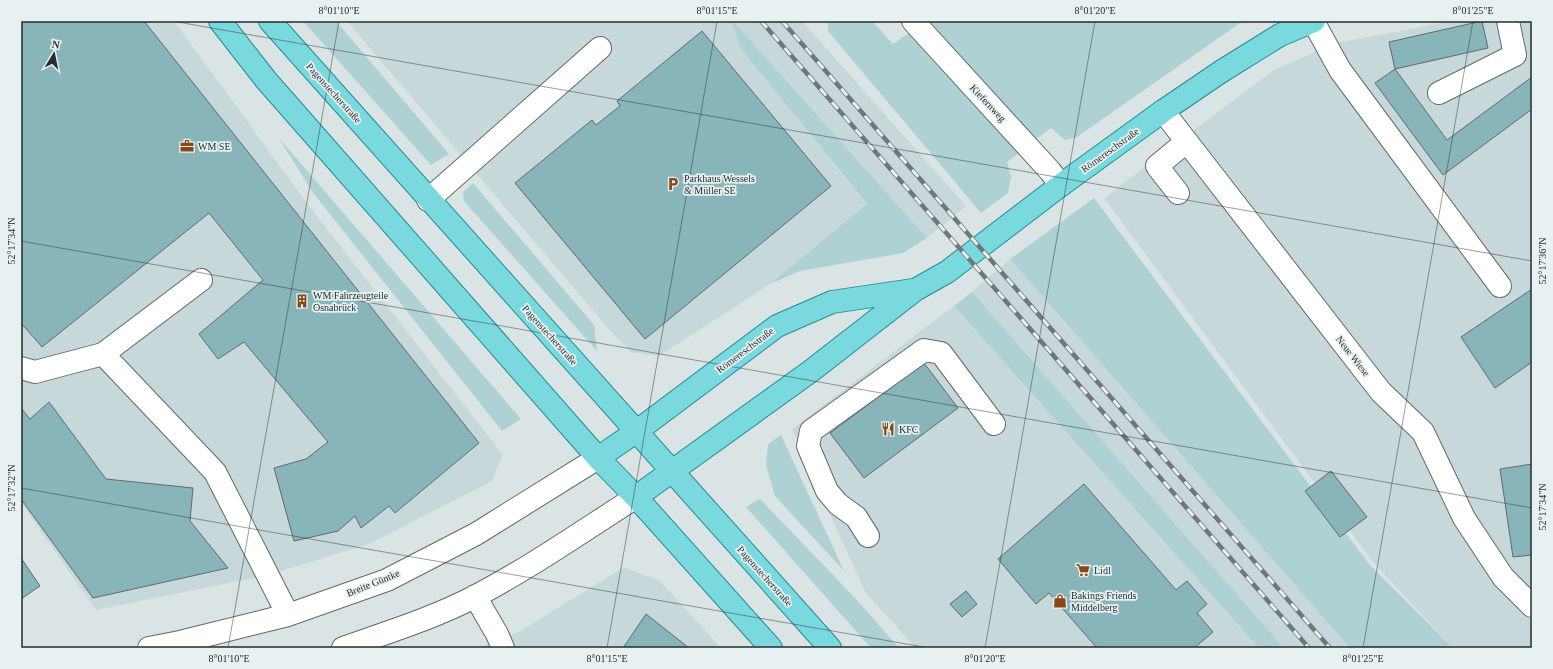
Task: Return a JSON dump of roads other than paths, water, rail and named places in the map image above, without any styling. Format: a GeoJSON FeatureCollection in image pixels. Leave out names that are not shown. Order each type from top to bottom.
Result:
{"type":"FeatureCollection","features":[{"type":"Feature","properties":{"kind":"main road"},"geometry":{"type":"LineString","coordinates":[[220,21],[266,80],[598,458],[636,497],[771,648]]}},
{"type":"Feature","properties":{"kind":"main road","name":"Pagenstecherstraße"},"geometry":{"type":"LineString","coordinates":[[270,21],[428,200],[637,431],[830,648]]}},
{"type":"Feature","properties":{"kind":"main road","name":"Römereschstraße"},"geometry":{"type":"LineString","coordinates":[[636,497],[811,371],[915,290],[947,272],[1061,185],[1163,111],[1222,71],[1280,35],[1313,21]]}},
{"type":"Feature","properties":{"kind":"main road","name":"Römereschstraße"},"geometry":{"type":"LineString","coordinates":[[598,458],[637,431],[777,326],[832,302],[915,290]]}},
{"type":"Feature","properties":{"kind":"street","name":"Kiefernweg"},"geometry":{"type":"LineString","coordinates":[[913,21],[1050,171],[1061,185]]}},
{"type":"Feature","properties":{"kind":"street"},"geometry":{"type":"LineString","coordinates":[[1313,21],[1340,70],[1500,286]]}},
{"type":"Feature","properties":{"kind":"street"},"geometry":{"type":"LineString","coordinates":[[1440,93],[1515,55],[1508,21]]}},
{"type":"Feature","properties":{"kind":"street"},"geometry":{"type":"LineString","coordinates":[[428,200],[600,48]]}},
{"type":"Feature","properties":{"kind":"street","name":"Neue Wiese"},"geometry":{"type":"LineString","coordinates":[[1163,111],[1381,392],[1423,432],[1464,518],[1503,576],[1532,606]]}},
{"type":"Feature","properties":{"kind":"street"},"geometry":{"type":"LineString","coordinates":[[1178,193],[1157,166],[1186,142]]}},
{"type":"Feature","properties":{"kind":"street"},"geometry":{"type":"LineString","coordinates":[[21,368],[36,372],[103,354],[201,280]]}},
{"type":"Feature","properties":{"kind":"street"},"geometry":{"type":"LineString","coordinates":[[868,536],[856,517],[838,504],[827,491],[808,446],[811,431],[924,350],[940,353],[994,424]]}},
{"type":"Feature","properties":{"kind":"street"},"geometry":{"type":"LineString","coordinates":[[103,354],[215,472],[288,615]]}},
{"type":"Feature","properties":{"kind":"street","name":"Breite Güntke"},"geometry":{"type":"LineString","coordinates":[[149,648],[180,642],[288,615],[387,580],[476,534],[598,458]]}},
{"type":"Feature","properties":{"kind":"street"},"geometry":{"type":"LineString","coordinates":[[343,648],[369,644],[475,596],[528,567],[636,497]]}},
{"type":"Feature","properties":{"kind":"street"},"geometry":{"type":"LineString","coordinates":[[475,596],[497,634],[503,648]]}},
{"type":"Feature","properties":{"kind":"railway"},"geometry":{"type":"LineString","coordinates":[[761,21],[1309,648]]}},
{"type":"Feature","properties":{"kind":"railway"},"geometry":{"type":"LineString","coordinates":[[782,21],[1330,648]]}},
{"type":"Feature","properties":{"kind":"place","name":"WM SE"},"geometry":{"type":"Point","coordinates":[187,146]}},
{"type":"Feature","properties":{"kind":"place","name":"Parkhaus Wessels & Müller SE"},"geometry":{"type":"Point","coordinates":[673,184]}},
{"type":"Feature","properties":{"kind":"place","name":"WM Fahrzeugteile Osnabrück"},"geometry":{"type":"Point","coordinates":[302,301]}},
{"type":"Feature","properties":{"kind":"place","name":"KFC"},"geometry":{"type":"Point","coordinates":[888,429]}},
{"type":"Feature","properties":{"kind":"place","name":"Lidl"},"geometry":{"type":"Point","coordinates":[1083,570]}},
{"type":"Feature","properties":{"kind":"place","name":"Bakings Friends Middelberg"},"geometry":{"type":"Point","coordinates":[1060,601]}}]}
